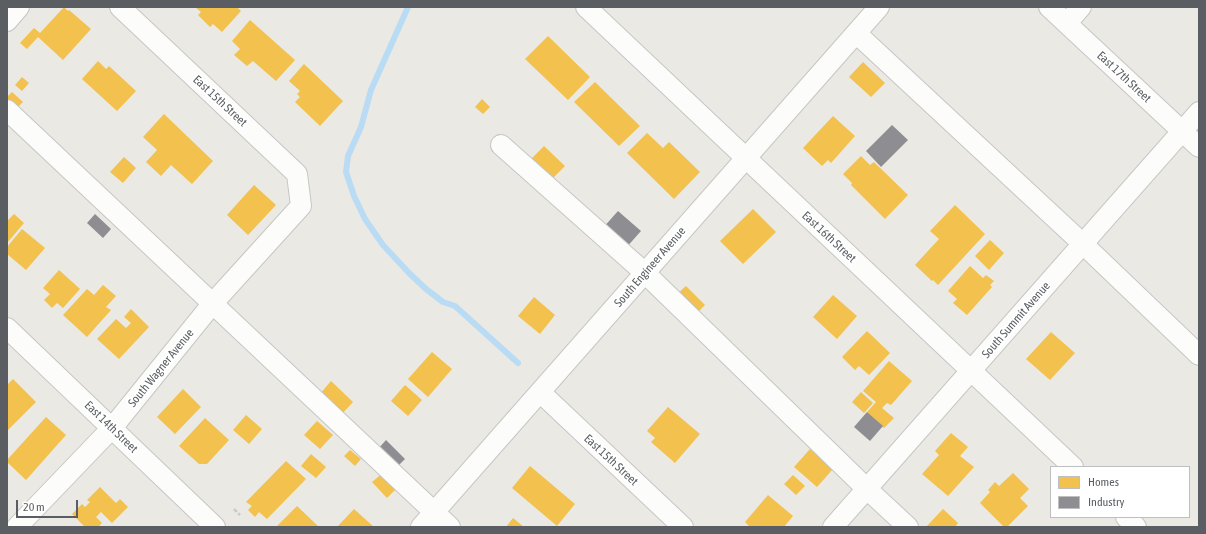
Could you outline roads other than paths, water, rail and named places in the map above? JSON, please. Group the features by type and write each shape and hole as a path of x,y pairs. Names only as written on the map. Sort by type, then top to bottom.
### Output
{"street":[{"path":"7,21 19,7"},
{"name":"East 15th Street","path":"120,7 296,174 301,206"},
{"name":"East 16th Street","path":"586,7 1072,466"},
{"name":"South Engineer Avenue","path":"421,527 879,7"},
{"name":"East 17th Street","path":"1050,7 1199,147"},
{"path":"1067,23 1081,7"},
{"path":"856,33 1083,244 1199,355"},
{"path":"7,110 450,527"},
{"name":"South Summit Avenue","path":"833,527 1199,112"},
{"path":"502,145 645,273 908,527"},
{"name":"South Wagner Avenue","path":"17,527 112,428 213,303 301,206"},
{"name":"East 14th Street","path":"7,328 215,527"},
{"name":"East 15th Street","path":"540,392 683,527"},
{"path":"1127,518 1136,527"}],"waterway":[{"path":"408,7 371,90 361,127 348,156 346,172 354,196 365,219 383,245 426,289 443,302 455,306 518,363"}]}
